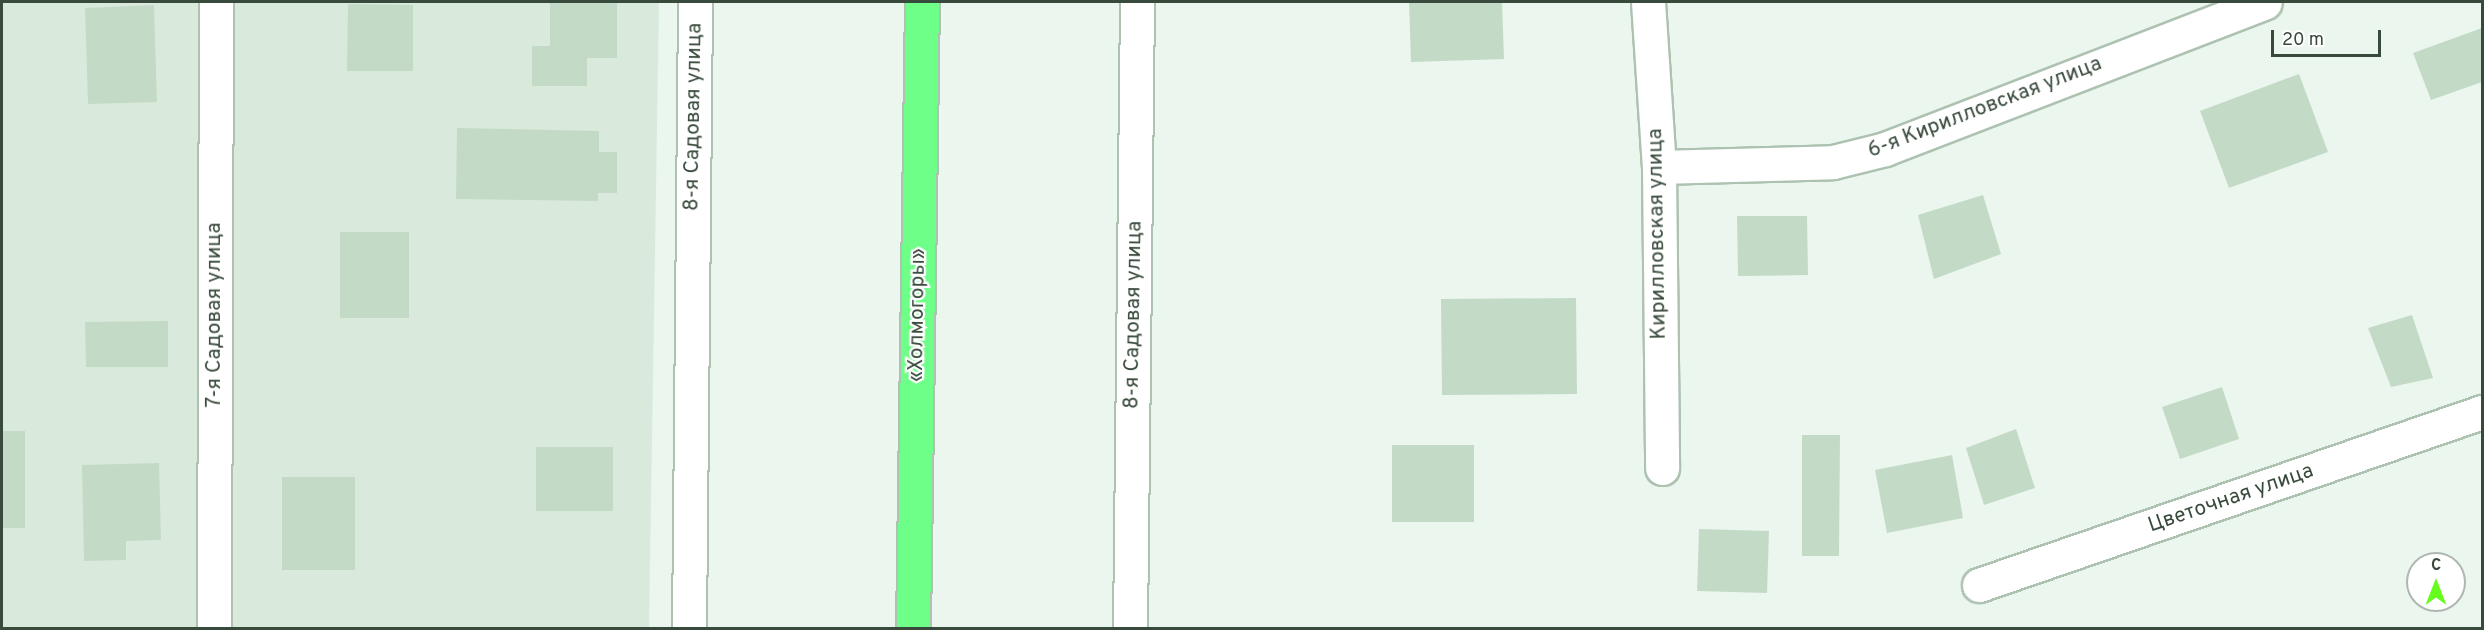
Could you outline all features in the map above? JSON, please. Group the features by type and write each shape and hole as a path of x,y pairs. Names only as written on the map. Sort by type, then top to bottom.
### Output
{"highway":[{"name":"«Холмогоры»","path":"913,628 922,2"}],"street":[{"name":"7-я Садовая улица","path":"214,628 216,2"},
{"name":"8-я Садовая улица","path":"689,628 695,2"},
{"name":"8-я Садовая улица","path":"1130,628 1137,2"},
{"name":"Кирилловская улица","path":"1648,2 1659,167 1662,468"},
{"name":"6-я Кирилловская улица","path":"1659,167 1833,162 1885,149 2265,2"},
{"name":"Цветочная улица","path":"1979,585 2482,412"}],"shaded area":[{"path":"2,2 659,2 649,628 2,628"}],"building":[{"path":"550,2 617,2 617,58 587,58 587,86 532,86 532,46 550,46"},
{"path":"1409,2 1502,2 1504,59 1411,62"},
{"path":"348,4 413,5 413,71 347,71"},
{"path":"154,5 157,102 88,104 85,8"},
{"path":"2482,28 2482,82 2431,100 2413,53"},
{"path":"2299,74 2328,152 2229,188 2200,111"},
{"path":"457,128 599,131 599,152 617,152 617,193 598,193 598,201 456,199"},
{"path":"1983,195 2001,254 1934,279 1918,215"},
{"path":"1737,216 1807,216 1808,275 1738,276"},
{"path":"340,232 409,232 409,318 340,318"},
{"path":"1576,298 1577,394 1442,395 1441,299"},
{"path":"2412,315 2433,378 2391,387 2368,328"},
{"path":"168,321 168,367 86,367 85,322"},
{"path":"2222,387 2239,439 2180,459 2162,407"},
{"path":"2016,429 2035,488 1984,505 1966,448"},
{"path":"2,431 25,431 25,528 2,528"},
{"path":"1802,435 1840,435 1839,556 1802,556"},
{"path":"1392,445 1474,445 1474,522 1392,522"},
{"path":"536,447 613,447 613,511 536,511"},
{"path":"1952,455 1963,518 1887,533 1875,470"},
{"path":"159,463 161,540 126,541 126,560 84,561 82,465"},
{"path":"282,477 355,477 355,570 282,570"},
{"path":"1699,529 1769,531 1767,593 1697,591"}]}
